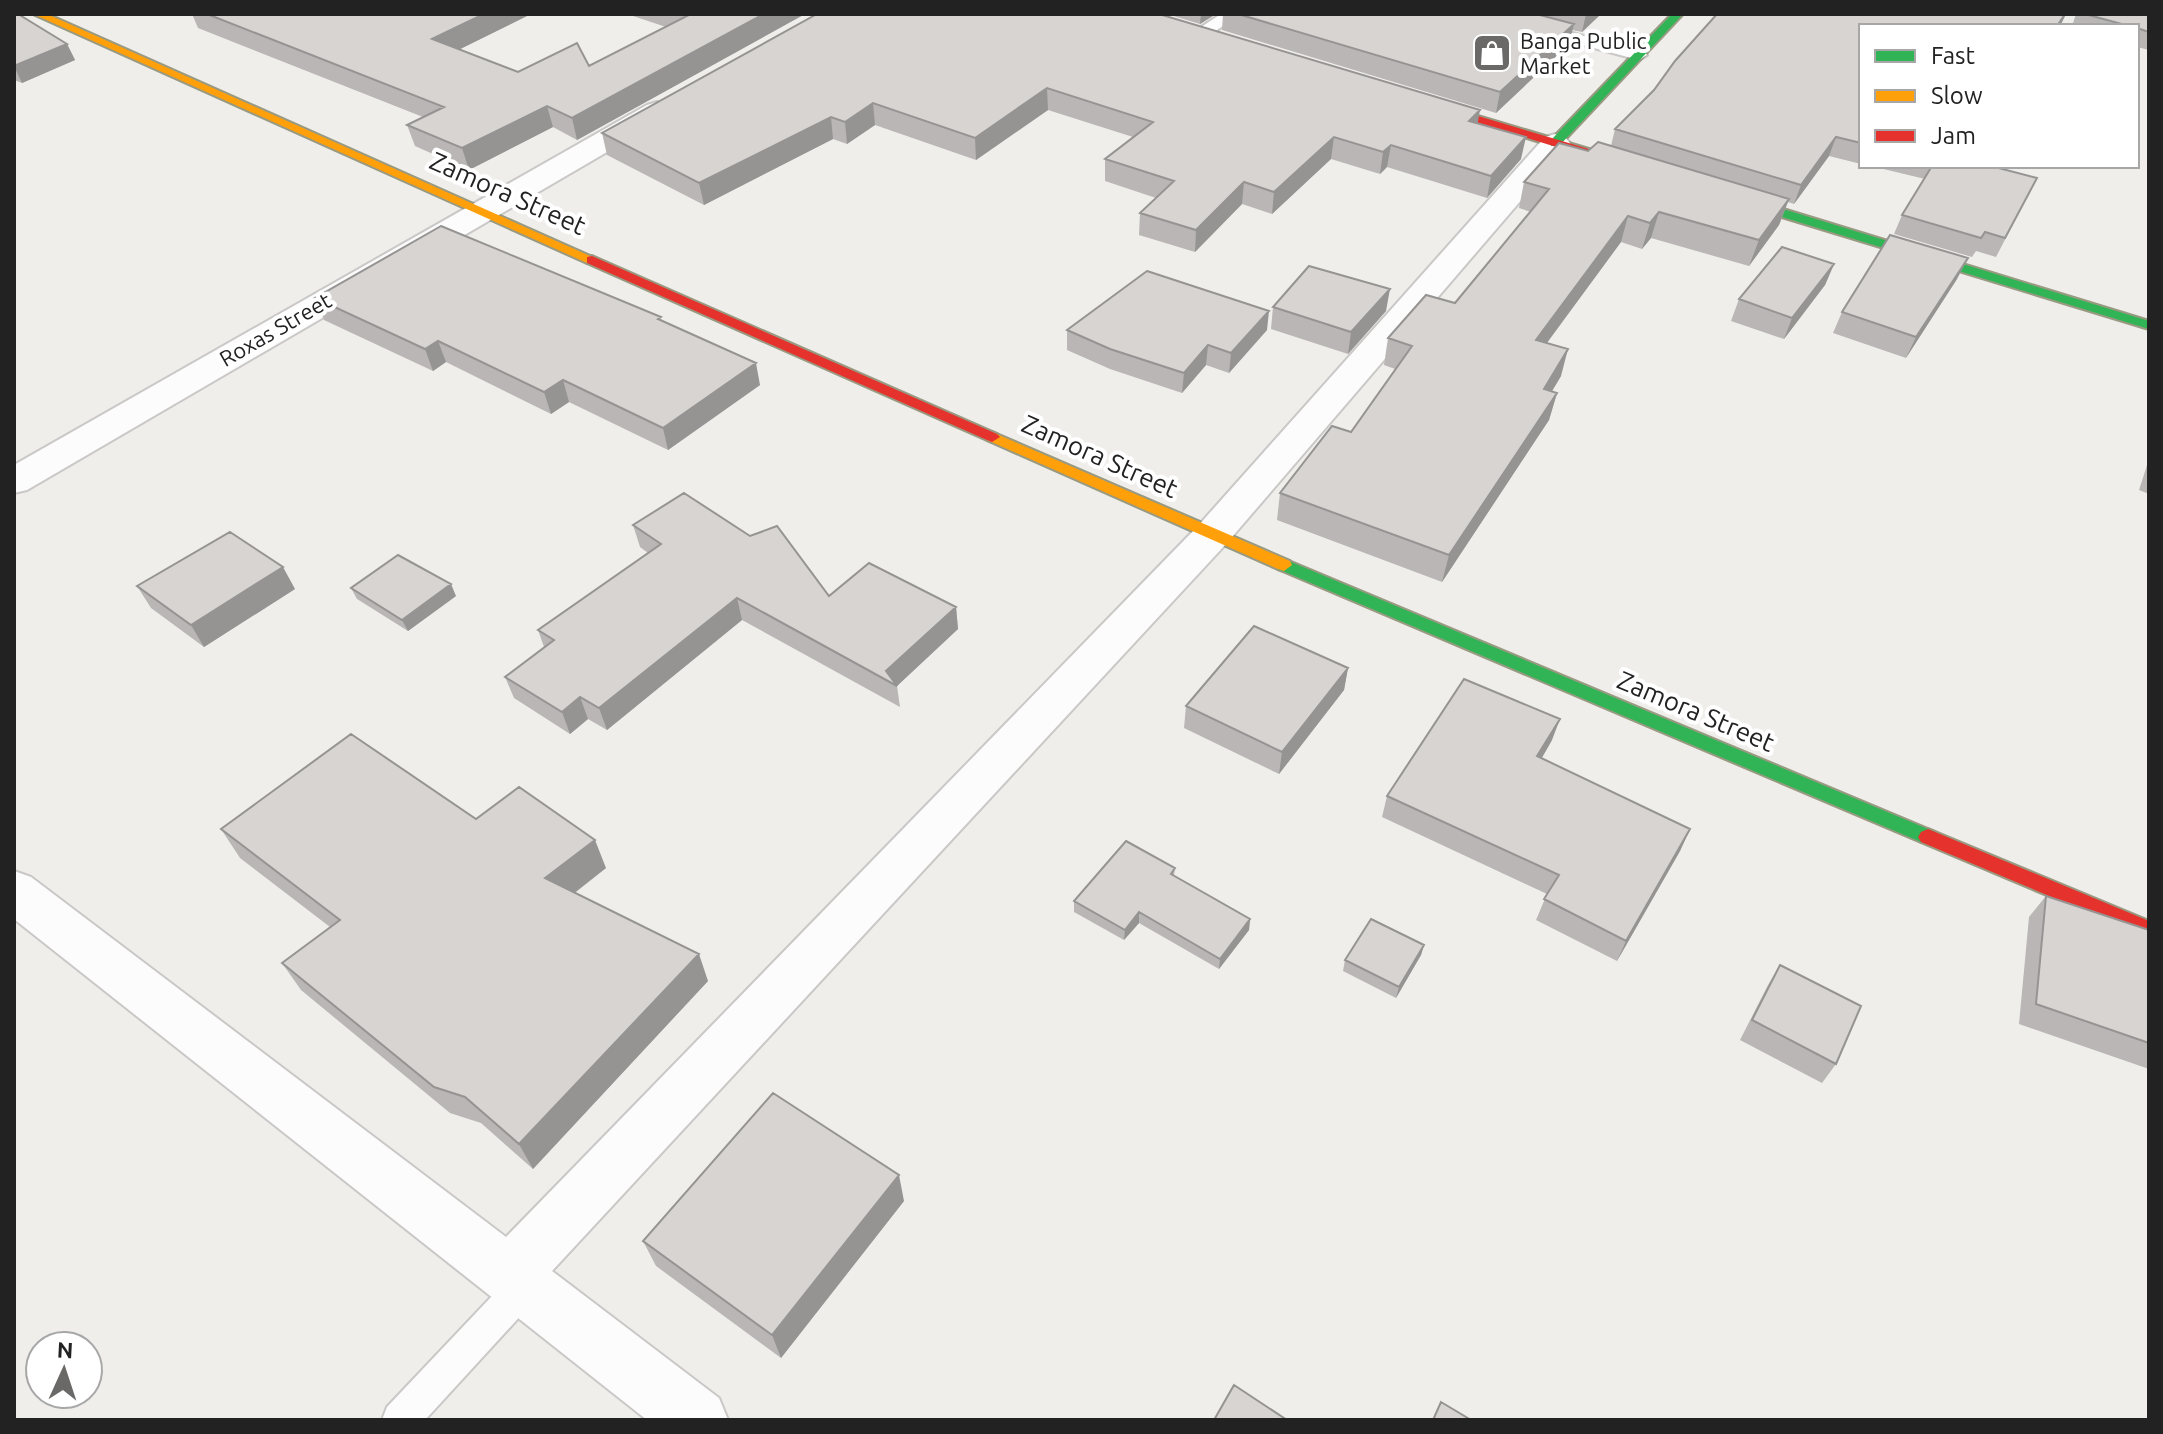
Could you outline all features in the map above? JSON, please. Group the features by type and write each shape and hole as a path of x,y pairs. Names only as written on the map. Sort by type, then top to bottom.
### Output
{"street":[{"name":"Zamora Street","path":"38,14 1212,535 2149,930"},
{"path":"516,1281 1212,535 1555,143 1674,15"},
{"path":"1194,32 1230,43"},
{"path":"1407,97 1631,166"},
{"name":"Roxas Street","path":"14,481 482,209 677,100"},
{"path":"1707,189 2149,325"},
{"path":"14,891 697,1420"}],"lane":[{"path":"1194,32 1232,14"},
{"path":"1482,14 1639,55"},
{"path":"400,1420 516,1281"}],"building":[{"path":"14,14 18,14 67,44 14,66"},
{"path":"207,14 484,14 432,39 518,72 577,43 589,66 689,15 686,14 764,14 572,118 547,106 462,148 407,125 444,107"},
{"path":"817,14 1159,14 1480,110 1469,121 1526,137 1491,176 1391,145 1383,152 1334,137 1274,192 1244,182 1196,230 1140,213 1174,181 1105,159 1153,122 1047,88 975,138 873,103 845,122 831,117 699,183 602,133"},
{"name":"Banga Public Market","path":"1238,14 1536,14 1574,24 1500,92"},
{"path":"1717,14 2065,14 2058,24 1859,24 1859,143 1836,137 1801,185 1615,129 1654,90"},
{"path":"2085,14 2149,14 2149,32 2139,29 2139,24 2122,24"},
{"path":"1598,142 1789,199 1759,240 1659,212 1650,223 1628,216 1536,340 1568,349 1544,389 1557,393 1449,555 1280,493 1332,426 1351,432 1412,346 1388,338 1426,295 1455,303 1549,189 1524,182 1559,143 1588,151"},
{"path":"1931,168 1999,168 2037,178 2005,238 1985,232 1981,238 1902,215"},
{"path":"441,226 661,317 658,319 756,363 663,428 563,380 544,392 438,341 425,349 315,298"},
{"path":"1890,235 1968,258 1916,337 1842,312"},
{"path":"1782,247 1834,264 1792,318 1739,299"},
{"path":"1309,266 1390,289 1351,332 1273,307"},
{"path":"1147,271 1269,311 1231,353 1208,345 1184,373 1110,349 1067,330"},
{"path":"684,493 750,536 777,526 829,596 869,563 956,607 886,671 897,686 737,598 599,708 580,697 562,712 505,677 554,640 538,630 661,544 633,525"},
{"path":"230,532 283,567 191,625 137,586"},
{"path":"398,555 451,584 402,620 351,588"},
{"path":"1254,626 1348,668 1282,752 1186,706"},
{"path":"1464,679 1560,719 1537,756 1690,829 1626,941 1544,899 1559,875 1387,796"},
{"path":"351,734 476,819 519,787 595,840 545,878 699,954 519,1144 465,1097 434,1087 282,963 340,920 221,829"},
{"path":"1126,841 1175,868 1171,874 1250,919 1220,959 1139,912 1125,930 1074,901"},
{"path":"2046,896 2149,930 2149,1043 2036,1004"},
{"path":"1371,919 1424,945 1399,987 1345,960"},
{"path":"1780,965 1861,1006 1836,1064 1752,1020"},
{"path":"773,1093 899,1175 772,1335 643,1241"},
{"path":"1234,1385 1287,1420 1214,1420"},
{"path":"1441,1402 1471,1420 1433,1420"}],"traffic: fast":[{"path":"1555,143 1678,14"},
{"path":"1727,196 2149,325"},
{"path":"1284,565 1928,837"}],"traffic: slow":[{"path":"38,14 592,260"},
{"path":"992,437 1284,565"}],"traffic: jam":[{"path":"1421,102 1615,161"},
{"path":"592,260 992,437"},
{"path":"1928,837 2149,930"}],"place":[{"name":"Banga Public Market","path":"1492,53"}]}
